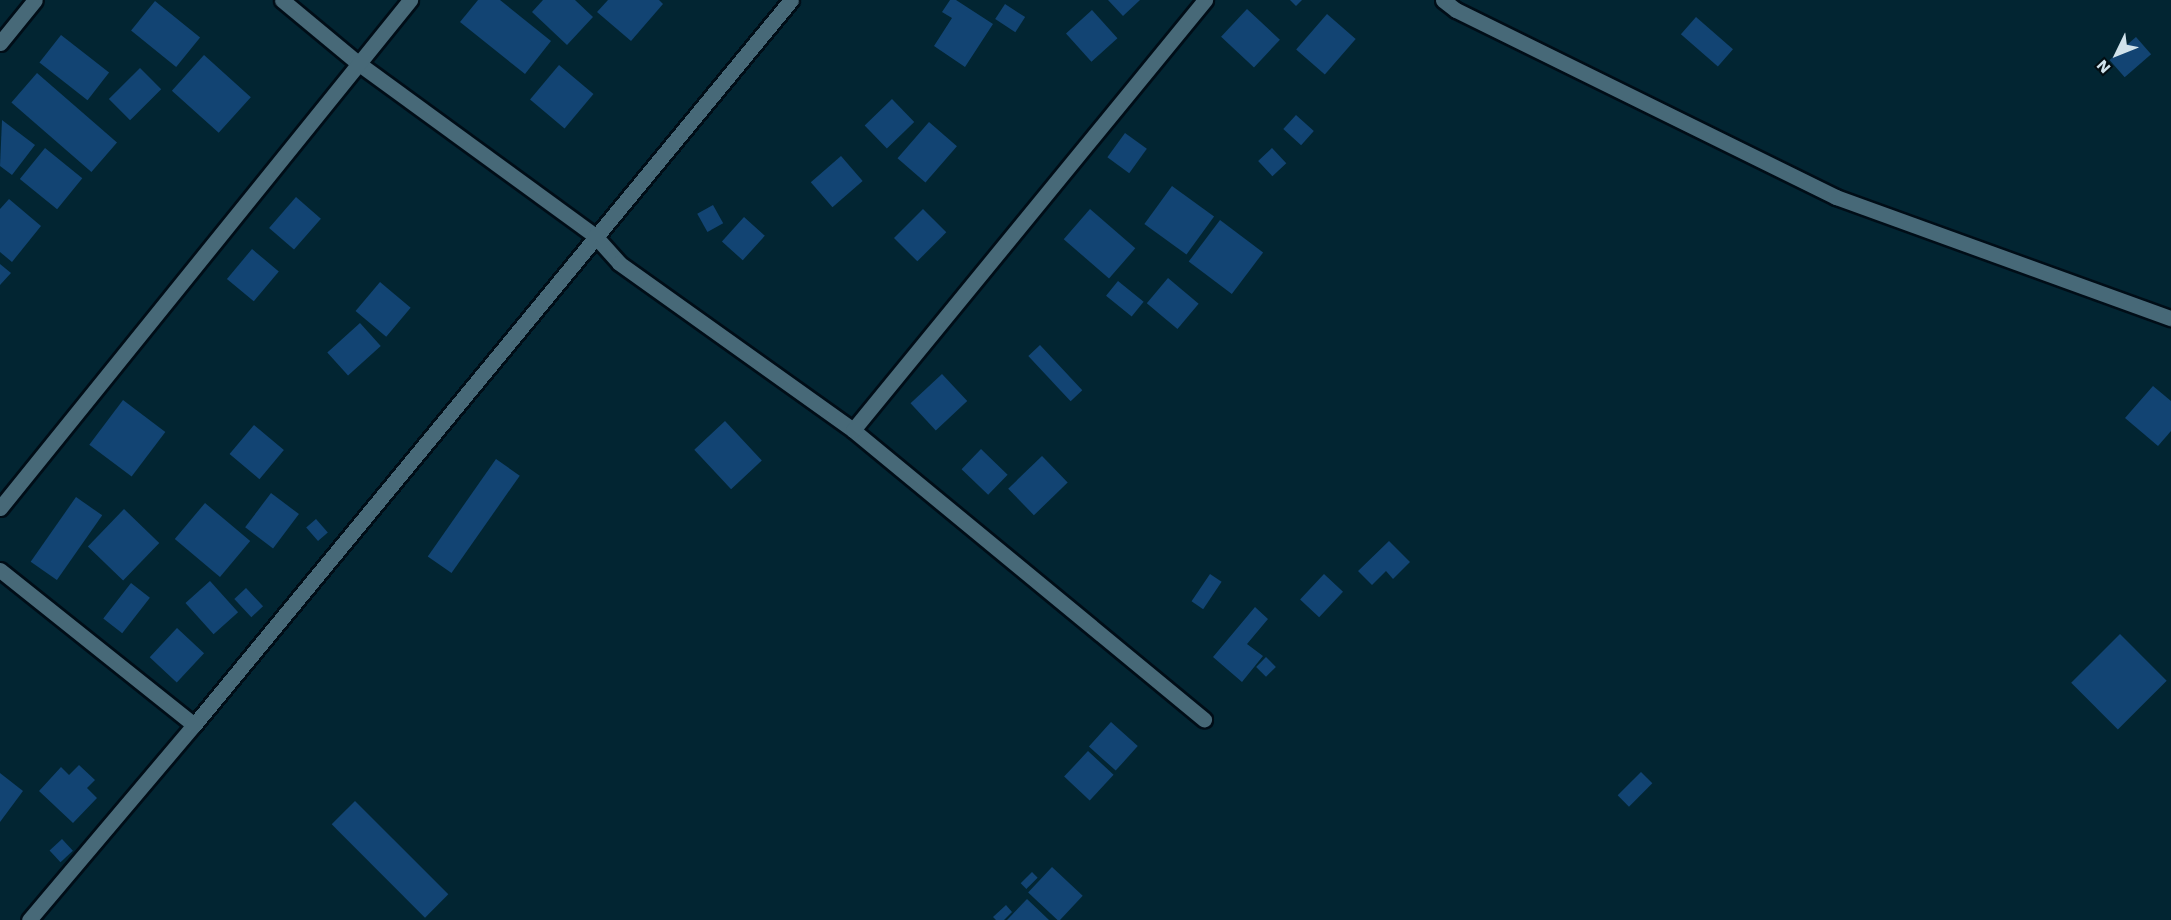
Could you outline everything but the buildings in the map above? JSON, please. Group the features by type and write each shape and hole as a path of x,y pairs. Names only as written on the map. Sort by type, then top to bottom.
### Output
{"street":[{"path":"0,42 35,0"},
{"path":"282,0 358,63 595,236 619,263 853,430 1204,719"},
{"path":"0,508 410,0"},
{"path":"29,920 194,725 791,0"},
{"path":"853,430 1205,0"},
{"path":"1443,0 1456,10 1836,197 2171,318"},
{"path":"0,570 194,725"}]}
